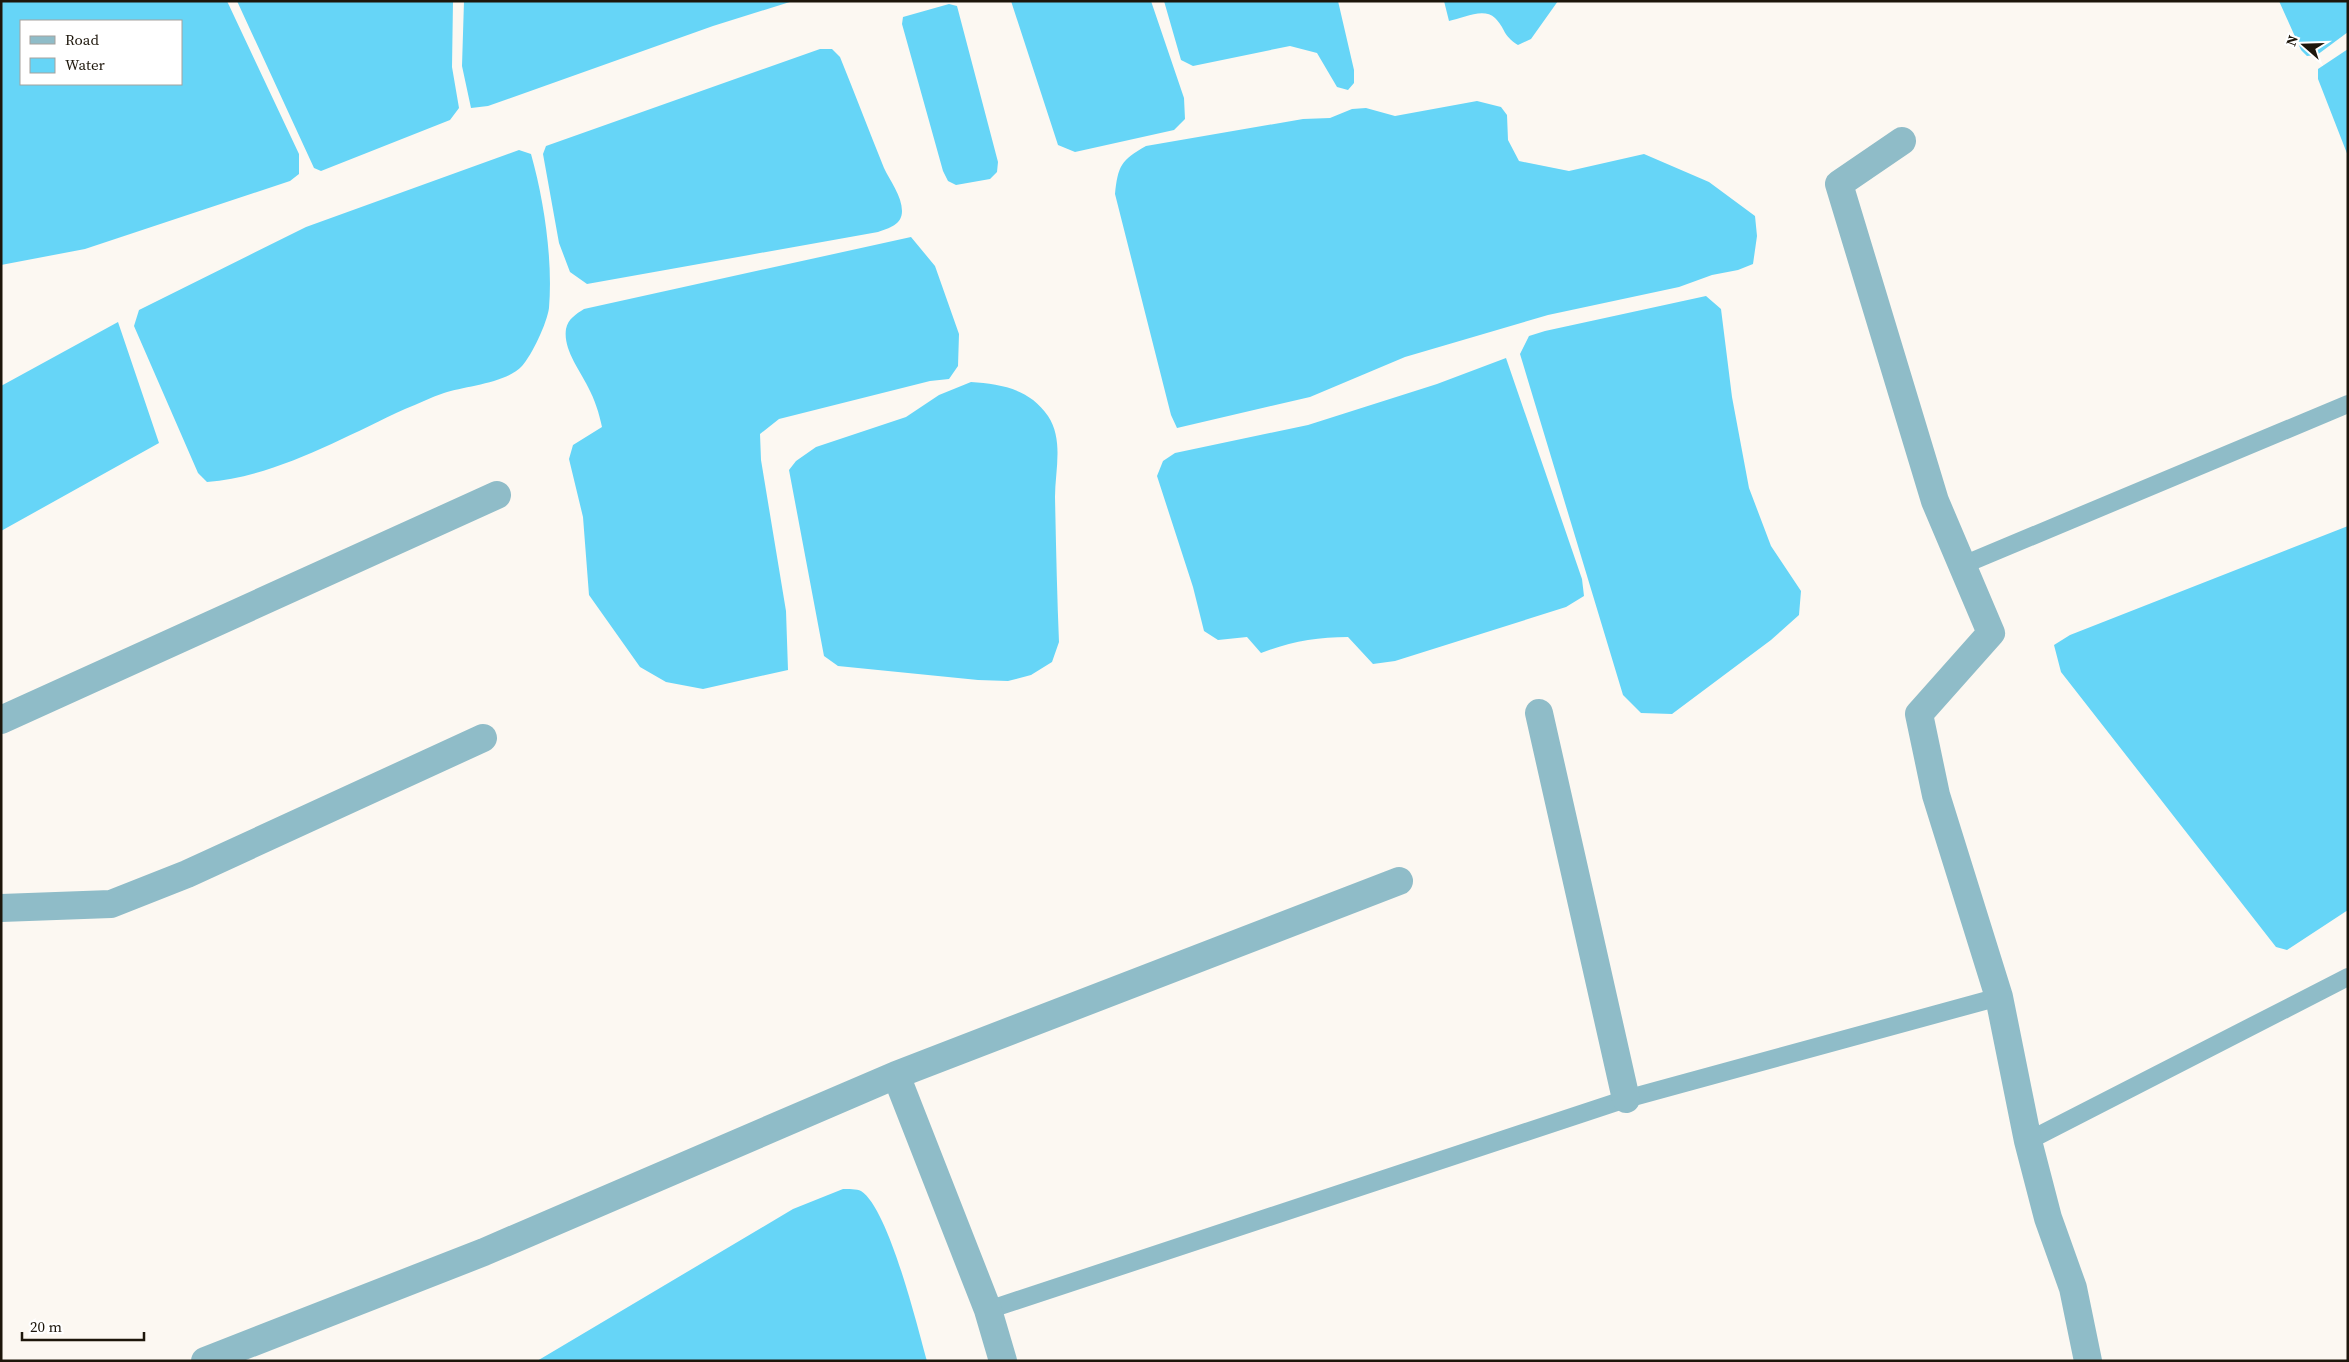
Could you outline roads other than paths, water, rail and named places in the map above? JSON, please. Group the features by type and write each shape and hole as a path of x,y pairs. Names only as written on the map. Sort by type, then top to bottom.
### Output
{"street":[{"path":"1902,141 1838,184 1935,501 1991,634 1919,714 1936,795 1999,997 2028,1142 2048,1218 2073,1288 2088,1361"},
{"path":"1,720 497,494"},
{"path":"1539,713 1626,1099"},
{"path":"1,908 111,904 187,874 483,738"},
{"path":"205,1361 484,1252 896,1075 1399,881"},
{"path":"896,1075 988,1310 1003,1361"}],"lane":[{"path":"1963,565 2348,404"},
{"path":"2028,1142 2348,977"},
{"path":"988,1310 1626,1099 1999,997"}],"water":[{"path":"1,1 227,1 299,154 299,174 290,181 85,249 1,265"},
{"path":"237,1 453,1 452,67 459,108 450,120 321,171 314,168"},
{"path":"464,1 793,1 713,26 488,106 471,108 462,66"},
{"path":"1011,1 1151,1 1184,98 1185,119 1174,130 1075,152 1058,145"},
{"path":"1164,1 1338,1 1354,70 1354,83 1348,90 1337,87 1317,53 1290,46 1193,66 1181,60"},
{"path":"1444,1 1558,1 1531,39 1518,45 1509,38 1495,18 1485,13 1449,21"},
{"path":"2279,1 2348,1 2348,32 2317,55 2307,56 2301,50"},
{"path":"949,4 957,6 998,162 997,172 990,179 956,185 948,181 943,171 902,24 903,17"},
{"path":"820,49 832,49 840,57 884,168 900,200 902,211 900,220 897,223 878,232 587,284 570,272 559,243 543,154 546,146"},
{"path":"2348,49 2348,156 2318,79 2318,69"},
{"path":"1477,101 1501,107 1507,115 1508,140 1519,161 1569,171 1644,154 1709,182 1755,216 1757,236 1753,264 1738,270 1712,275 1679,287 1548,315 1405,357 1310,397 1177,428 1171,415 1115,194 1120,170 1126,160 1146,146 1303,119 1330,118 1352,109 1366,108 1395,116"},
{"path":"519,150 531,154 536,172 546,230 550,270 548,314 534,347 522,366 515,372 496,380 434,396 309,454 283,464 233,479 207,482 198,473 134,326 139,310 306,227"},
{"path":"911,237 935,266 959,334 958,366 949,379 930,381 779,419 760,434 761,460 786,611 788,670 703,689 666,682 640,667 589,595 583,517 569,459 573,445 602,427 593,397 569,351 566,329 570,320 584,309"},
{"path":"1706,296 1721,309 1732,397 1749,488 1771,546 1801,591 1799,615 1771,640 1672,714 1641,713 1623,695 1520,354 1529,336 1545,331"},
{"path":"118,322 159,443 1,531 1,386"},
{"path":"1506,358 1582,579 1584,596 1566,607 1395,661 1373,664 1348,637 1303,641 1261,653 1247,637 1218,640 1204,631 1193,587 1157,476 1163,461 1175,453 1308,425 1437,384"},
{"path":"971,382 993,384 1024,394 1041,407 1053,425 1056,435 1058,456 1055,497 1059,642 1052,662 1031,675 1008,681 978,680 838,666 824,656 789,470 796,461 816,447 906,417 939,395"},
{"path":"2348,526 2348,910 2287,950 2276,947 2061,672 2054,645 2070,635"},
{"path":"843,1189 861,1191 871,1202 882,1220 901,1270 927,1361 537,1361 793,1209"}]}
